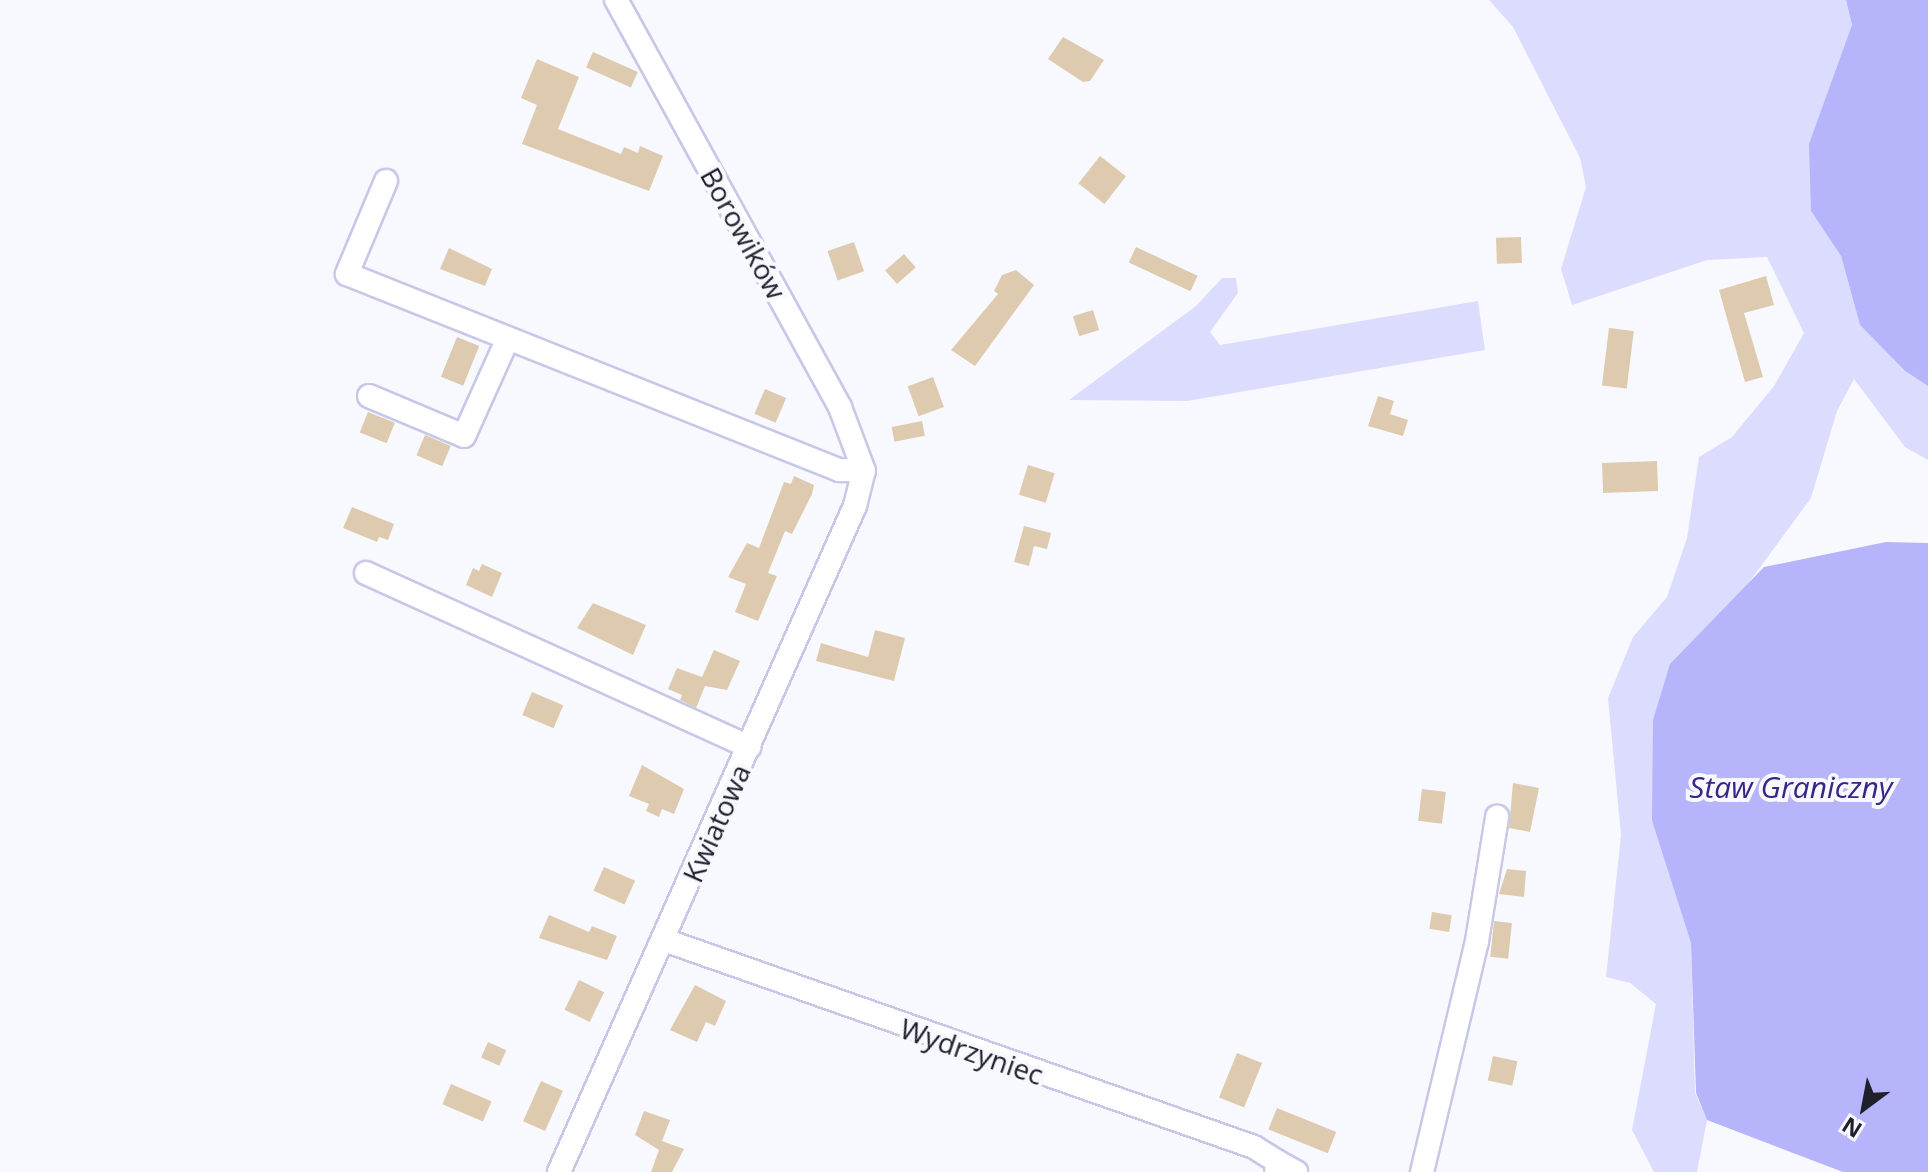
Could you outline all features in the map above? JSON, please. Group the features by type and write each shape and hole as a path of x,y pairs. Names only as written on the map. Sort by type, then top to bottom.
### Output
{"street":[{"name":"Borowików","path":"616,0 840,407 864,471"},
{"path":"386,181 347,274 839,470 864,471"},
{"path":"369,396 464,436 508,338"},
{"name":"Kwiatowa","path":"559,1172 855,506 864,471"},
{"path":"366,573 749,747"},
{"path":"1422,1172 1477,941 1497,817"},
{"name":"Wydrzyniec","path":"664,940 1254,1147 1284,1169"}],"shaded area":[{"path":"1489,0 1846,0 1852,25 1834,80 1811,211 1841,256 1860,325 1905,371 1928,386 1928,460 1905,447 1854,379 1837,411 1811,498 1733,604 1652,821 1691,943 1695,1093 1707,1120 1697,1172 1654,1172 1632,1130 1656,1004 1630,983 1606,977 1621,835 1608,698 1633,637 1667,597 1687,538 1699,457 1732,437 1774,386 1804,333 1767,257 1707,260 1572,305 1561,269 1586,187 1580,158 1513,27"},
{"path":"1222,278 1236,278 1238,293 1210,332 1220,345 1478,301 1485,350 1187,401 1069,400 1196,306"}],"water":[{"path":"1846,0 1928,0 1928,386 1905,371 1860,325 1841,256 1811,211 1809,144 1852,25"},
{"name":"Staw Graniczny","path":"1886,542 1928,543 1928,1172 1843,1172 1707,1120 1696,1093 1691,943 1652,821 1653,720 1670,664 1764,567"}],"building":[{"path":"1063,37 1104,60 1090,81 1083,82 1048,59"},
{"path":"593,52 638,72 631,87 586,68"},
{"path":"537,59 579,77 558,129 621,154 624,147 638,153 640,146 663,156 649,191 522,144 537,105 521,98"},
{"path":"1100,156 1126,176 1104,204 1078,184"},
{"path":"1521,237 1522,263 1497,264 1496,238"},
{"path":"854,242 864,271 838,280 828,251"},
{"path":"1136,247 1198,276 1190,291 1129,262"},
{"path":"449,248 492,269 485,286 440,269"},
{"path":"904,254 916,268 897,284 885,270"},
{"path":"1016,270 1034,285 975,366 951,350 998,294 994,291 1002,275"},
{"path":"1766,276 1774,305 1744,313 1763,377 1745,382 1719,290"},
{"path":"1093,310 1099,330 1079,336 1073,316"},
{"path":"1609,328 1634,331 1627,389 1602,386"},
{"path":"457,337 479,346 463,386 441,377"},
{"path":"933,377 944,407 919,416 908,386"},
{"path":"765,389 786,398 776,423 754,414"},
{"path":"1378,396 1394,401 1390,414 1408,420 1403,436 1368,426"},
{"path":"368,412 395,423 387,443 360,432"},
{"path":"922,421 925,436 894,442 892,427"},
{"path":"425,435 451,446 442,466 416,455"},
{"path":"1657,461 1658,491 1603,493 1602,463"},
{"path":"1028,465 1055,473 1046,503 1019,495"},
{"path":"794,476 814,485 812,494 792,534 785,531 768,573 777,576 758,621 735,612 746,584 728,577 747,543 759,548 784,482 791,484"},
{"path":"352,507 394,524 388,540 379,537 377,542 343,528"},
{"path":"1024,526 1051,533 1047,549 1034,546 1029,566 1014,562"},
{"path":"482,564 502,573 492,597 466,585 473,568 479,571"},
{"path":"593,603 646,625 633,655 577,628"},
{"path":"875,630 905,638 894,681 816,661 821,643 868,657"},
{"path":"714,650 740,661 727,690 705,686 696,708 680,700 682,695 668,689 677,668 702,677"},
{"path":"532,692 563,705 554,728 522,715"},
{"path":"642,765 684,789 674,814 662,809 659,817 646,811 649,804 629,796"},
{"path":"1513,783 1539,788 1530,832 1509,828"},
{"path":"1422,789 1446,792 1442,824 1418,821"},
{"path":"604,867 635,881 624,905 593,891"},
{"path":"1507,869 1526,871 1524,897 1499,894"},
{"path":"1432,912 1452,915 1449,932 1429,929"},
{"path":"549,915 589,932 592,926 617,936 607,960 539,938"},
{"path":"1494,921 1512,923 1508,959 1490,957"},
{"path":"579,980 604,992 590,1022 565,1010"},
{"path":"695,985 726,1001 715,1026 706,1022 697,1042 670,1030"},
{"path":"488,1042 506,1050 499,1066 481,1058"},
{"path":"1237,1053 1262,1063 1244,1108 1219,1098"},
{"path":"1493,1056 1517,1061 1512,1086 1488,1080"},
{"path":"541,1081 563,1091 545,1131 523,1121"},
{"path":"451,1084 492,1101 483,1121 442,1104"},
{"path":"1277,1108 1336,1132 1328,1153 1268,1129"},
{"path":"644,1111 670,1120 662,1141 684,1149 672,1172 651,1172 659,1150 635,1135"}]}
